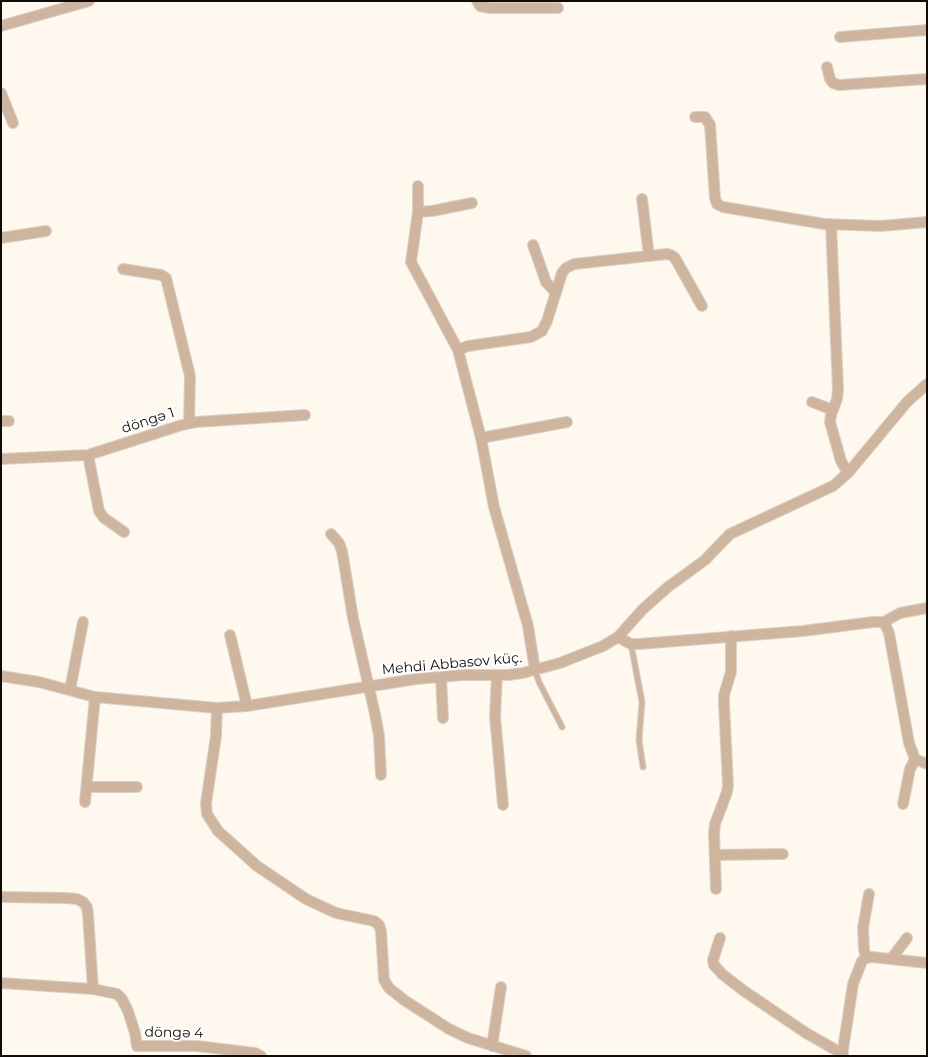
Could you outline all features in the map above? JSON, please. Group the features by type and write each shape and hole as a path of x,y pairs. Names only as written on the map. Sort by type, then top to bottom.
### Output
{"street":[{"path":"1,26 89,1"},
{"path":"477,1 480,6 490,8 558,8"},
{"path":"840,37 927,30"},
{"path":"827,67 830,79 833,83 839,85 927,80"},
{"path":"1,93 13,123"},
{"path":"696,116 705,117 710,125 715,198 717,204 723,207 831,224 881,226 927,222"},
{"path":"418,186 418,212 411,262 458,350 481,438 494,507 528,626 535,670"},
{"path":"642,199 649,256"},
{"path":"418,212 472,203"},
{"path":"831,224 838,389 830,422 842,461 848,473"},
{"path":"1,238 46,231"},
{"path":"533,245 546,282 556,293"},
{"path":"458,350 468,346 531,337 542,331 566,268 574,264 667,254 675,258 702,306"},
{"path":"123,269 161,275 166,278 190,376 189,423"},
{"name":"Mehdi Abbasov küç.","path":"1,676 39,682 95,697 217,708 247,706 369,686 441,677 497,675 535,670 580,656 618,637 668,587 705,560 730,534 833,486 848,473 907,402 927,384"},
{"path":"812,402 833,410"},
{"name":"döngə 1","path":"1,460 88,455 189,423 305,415"},
{"path":"481,438 567,422"},
{"path":"88,455 99,512 104,518 124,532"},
{"path":"331,534 339,543 342,551 353,618 369,686 378,736 380,776"},
{"path":"618,637 631,644 803,631 884,622 900,613 927,608"},
{"path":"70,690 83,622"},
{"path":"884,622 889,633 909,743 915,759 910,770 903,804"},
{"path":"230,635 247,706"},
{"path":"716,889 715,824 727,792 724,695 731,672 731,636"},
{"path":"497,675 495,716 503,805"},
{"path":"441,677 443,718"},
{"path":"86,802 95,697"},
{"path":"217,708 216,736 206,803 207,814 218,831 257,866 306,899 336,912 374,921 379,925 384,980 389,988 404,1000 449,1029 468,1038 526,1056"},
{"path":"915,759 927,764"},
{"path":"87,787 137,786"},
{"path":"714,855 783,854"},
{"path":"866,958 864,928 868,894"},
{"path":"1,897 66,898 83,902 87,907 88,914 93,989"},
{"path":"720,938 713,960 714,965 722,974 806,1033 843,1055 853,984 862,962 866,958 872,957 927,963"},
{"path":"891,959 907,938"},
{"name":"döngə 4","path":"1,983 93,989 116,994 122,999 135,1033 138,1051 197,1046 261,1056"},
{"path":"492,1046 502,987"}],"lane":[{"path":"631,644 642,702 639,740 643,767"},
{"path":"535,670 539,682 562,727"}]}
